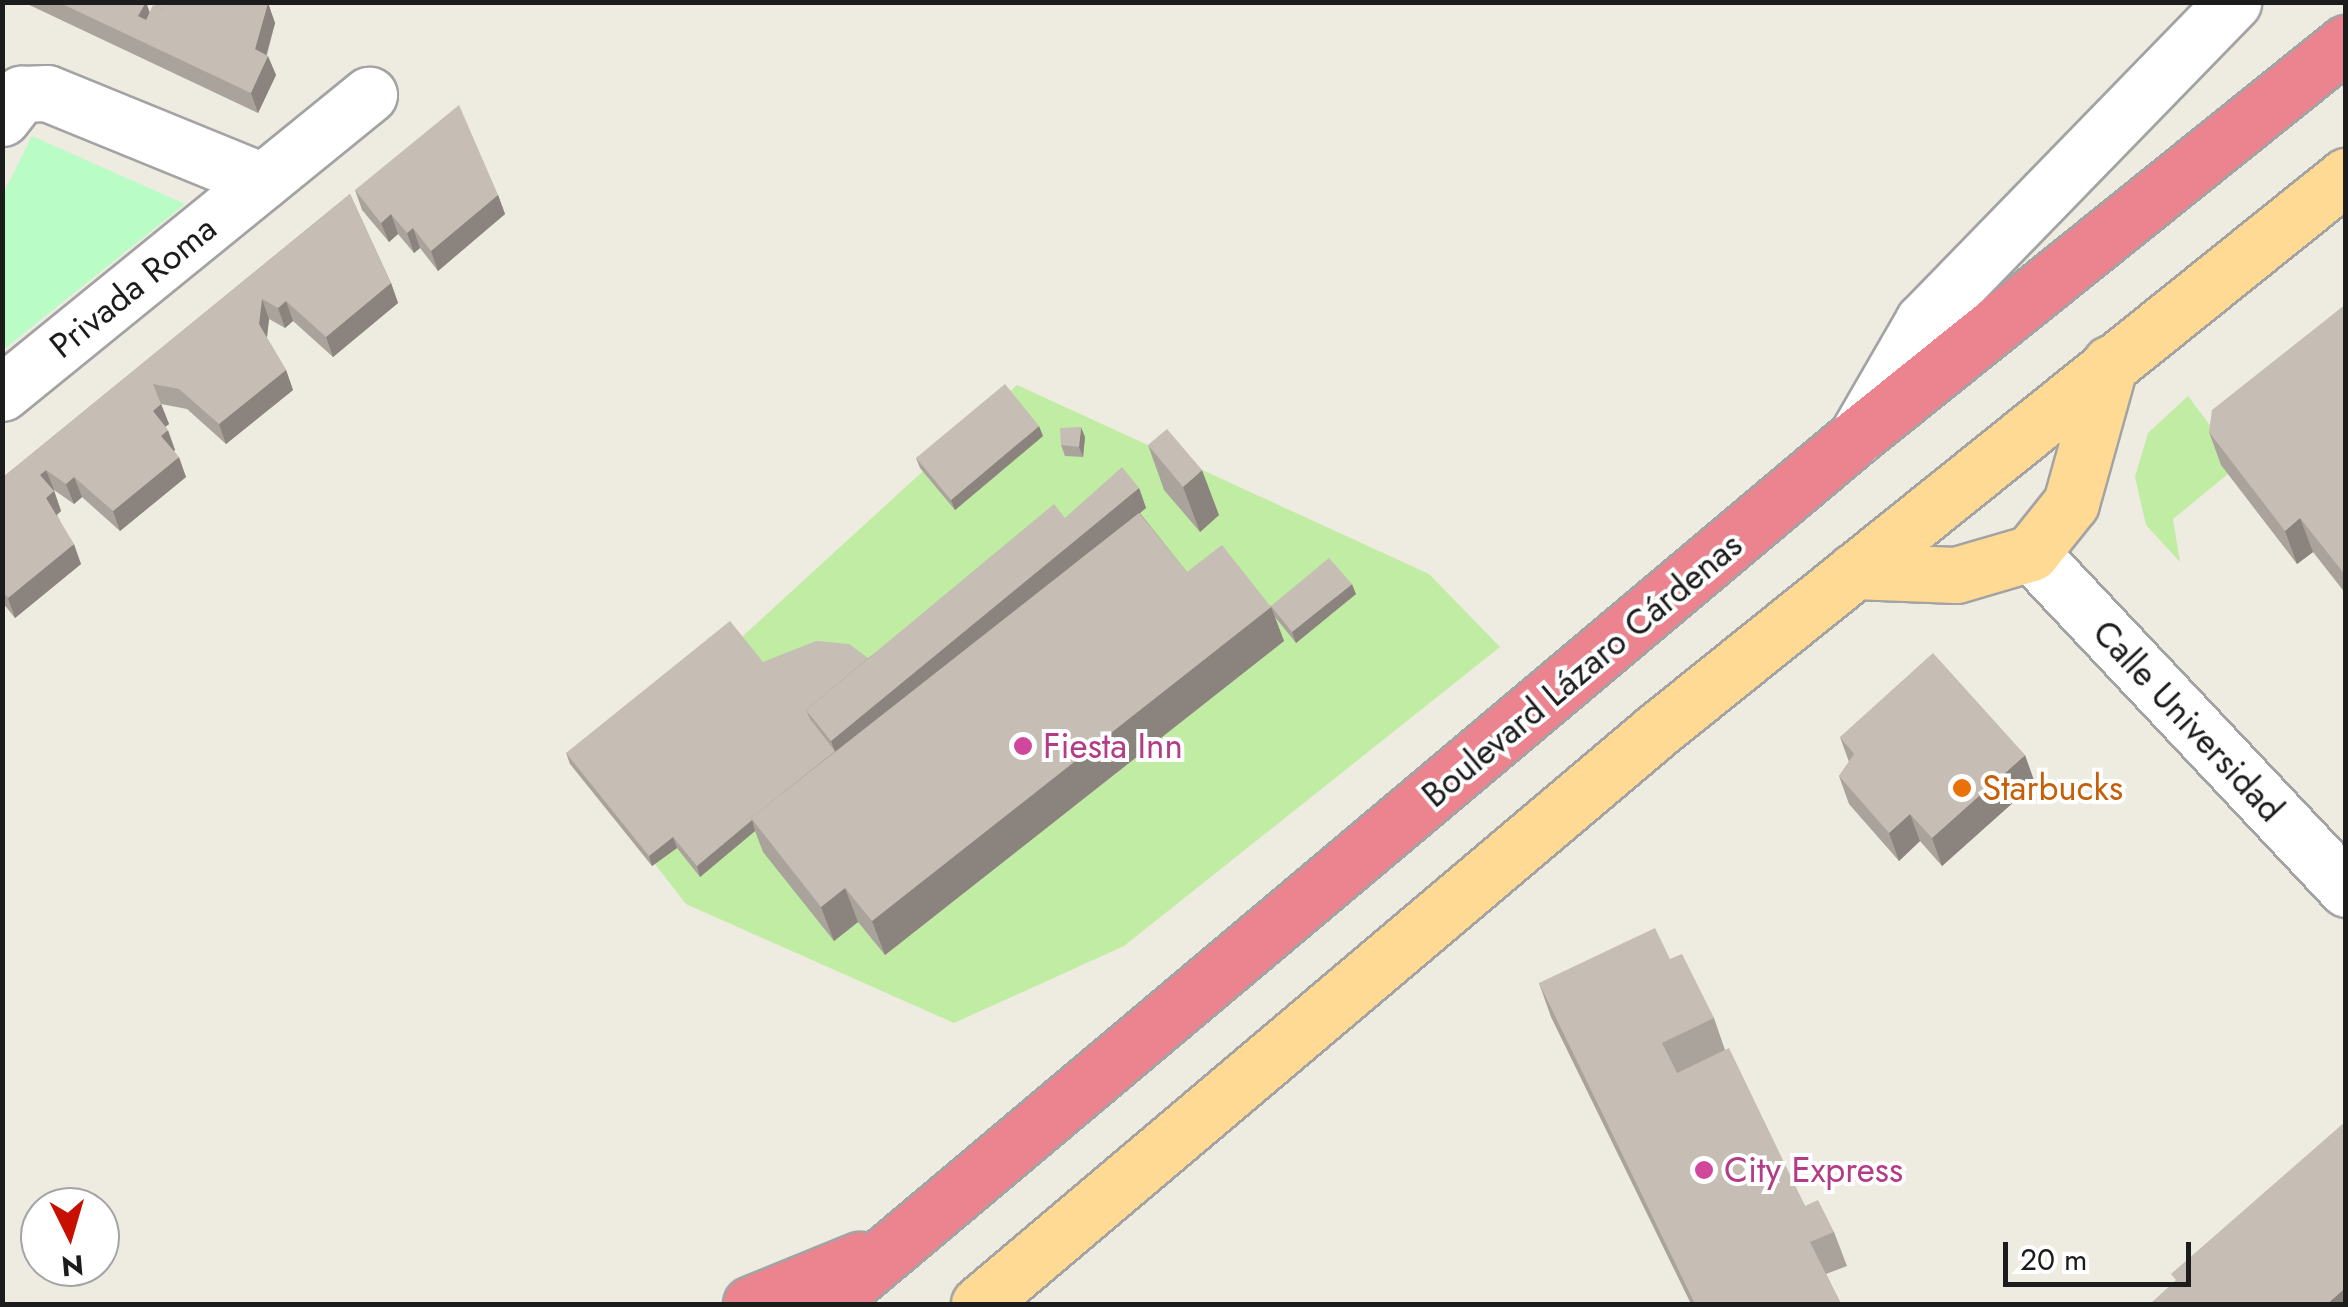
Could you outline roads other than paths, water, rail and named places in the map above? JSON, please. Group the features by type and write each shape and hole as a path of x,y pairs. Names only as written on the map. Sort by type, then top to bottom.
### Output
{"highway":[{"name":"Boulevard Lázaro Cárdenas","path":"826,1304 890,1246 1028,1141 1856,436 2346,43"},
{"path":"751,1304 890,1246"}],"main road":[{"path":"979,1304 1854,571 2346,176"},
{"path":"1854,571 1956,576 2031,553 2071,502 2110,363"}],"street":[{"path":"1856,436 1923,321 1989,245 2233,2"},
{"name":"Privada Roma","path":"2,118 21,94 47,93 262,181"},
{"name":"Privada Roma","path":"2,393 368,94"},
{"name":"Calle Universidad","path":"2031,553 2346,888"}],"place":[{"name":"Fiesta Inn","path":"1023,746"},
{"name":"Starbucks","path":"1962,788"},
{"name":"City Express","path":"1704,1170"}]}
